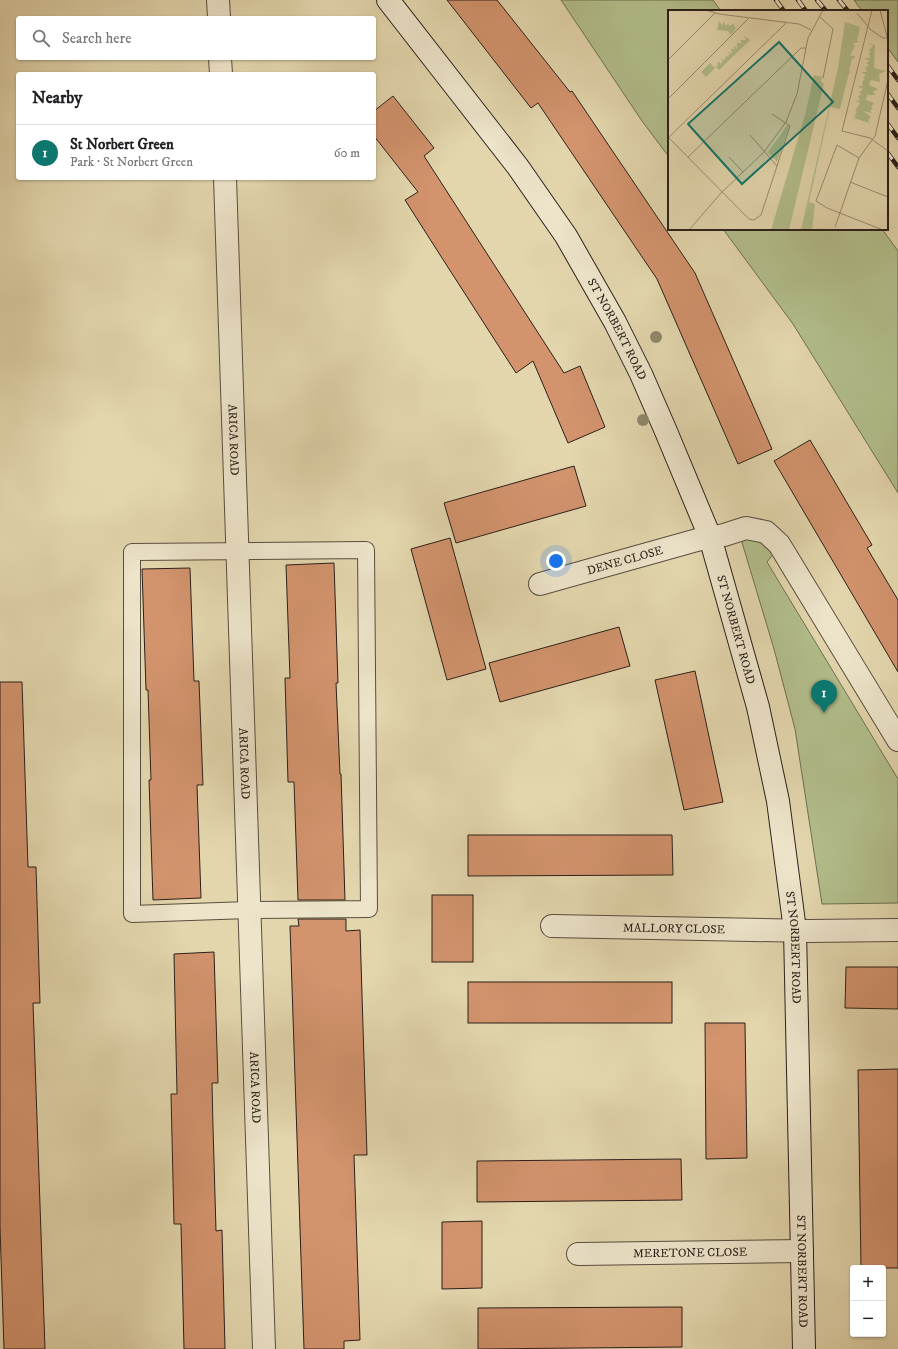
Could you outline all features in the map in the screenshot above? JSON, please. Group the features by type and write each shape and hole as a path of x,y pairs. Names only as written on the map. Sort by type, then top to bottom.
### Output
{"street":[{"path":"218,0 219,16"},
{"name":"ST NORBERT ROAD","path":"388,0 518,167 566,236 615,322 641,374 710,538 761,723 778,801 795,930 804,1349"},
{"path":"220,60 221,72"},
{"name":"ARICA ROAD","path":"225,180 264,1349"},
{"name":"DENE CLOSE","path":"540,584 746,528 766,532 779,544 898,740"},
{"name":"MALLORY CLOSE","path":"552,926 898,930"},
{"name":"MERETONE CLOSE","path":"578,1254 802,1251"}],"lane":[{"path":"366,550 368,909 249,910 132,914 132,552 237,552 366,550"}],"green space":[{"path":"561,0 713,0 720,10 668,10 668,156 642,121"},
{"path":"854,0 898,0 898,62 888,48 888,10 861,10"},
{"path":"724,230 883,230 898,251 898,493 793,324"},
{"path":"751,538 760,541 774,553 767,562 898,779 898,903 822,904 795,729 774,649 741,539"}],"building":[{"path":"447,0 497,0 570,92 572,91 695,273 772,449 738,464 657,279 538,103 531,108"},
{"path":"393,96 434,148 424,156 564,373 580,366 605,427 568,443 533,361 516,373 405,200 418,192 376,139 376,109"},
{"path":"810,440 872,545 867,548 898,600 898,672 774,461"},
{"path":"574,466 586,506 456,543 444,503"},
{"path":"450,538 486,669 447,680 411,549"},
{"path":"334,563 338,683 336,683 341,774 345,900 298,900 294,782 288,782 285,678 290,678 286,565"},
{"path":"190,568 194,681 199,681 203,785 197,785 201,898 153,900 149,780 151,780 142,569"},
{"path":"619,627 630,666 500,702 489,663"},
{"path":"695,671 723,802 684,810 655,680"},
{"path":"0,682 22,682 28,867 36,867 40,1003 33,1003 45,1349 4,1349 0,1227"},
{"path":"468,835 672,835 673,875 468,876"},
{"path":"432,895 473,895 473,962 432,962"},
{"path":"298,919 346,919 346,931 360,930 367,1155 354,1155 360,1340 344,1341 344,1349 304,1349 290,926 299,926"},
{"path":"214,952 218,1083 212,1083 213,1127 216,1231 222,1230 225,1349 184,1349 181,1224 174,1224 171,1094 177,1094 174,954"},
{"path":"846,967 898,967 898,1009 845,1008"},
{"path":"468,982 672,982 672,1023 468,1023"},
{"path":"705,1023 745,1023 747,1158 706,1159"},
{"path":"898,1069 898,1268 886,1268 886,1265 861,1265 858,1070"},
{"path":"681,1159 682,1200 477,1202 477,1161"},
{"path":"482,1221 482,1288 442,1289 442,1222"},
{"path":"682,1307 682,1347 478,1349 478,1308"}],"railway":[{"path":"776,0 783,10"},
{"path":"798,0 805,10"},
{"path":"817,0 825,10"},
{"path":"839,0 847,10"},
{"path":"888,66 898,80"},
{"path":"888,94 898,108"},
{"path":"888,124 898,138"},
{"path":"888,153 898,167"}],"place":[{"name":"St Norbert Green","path":"824,713"}]}
